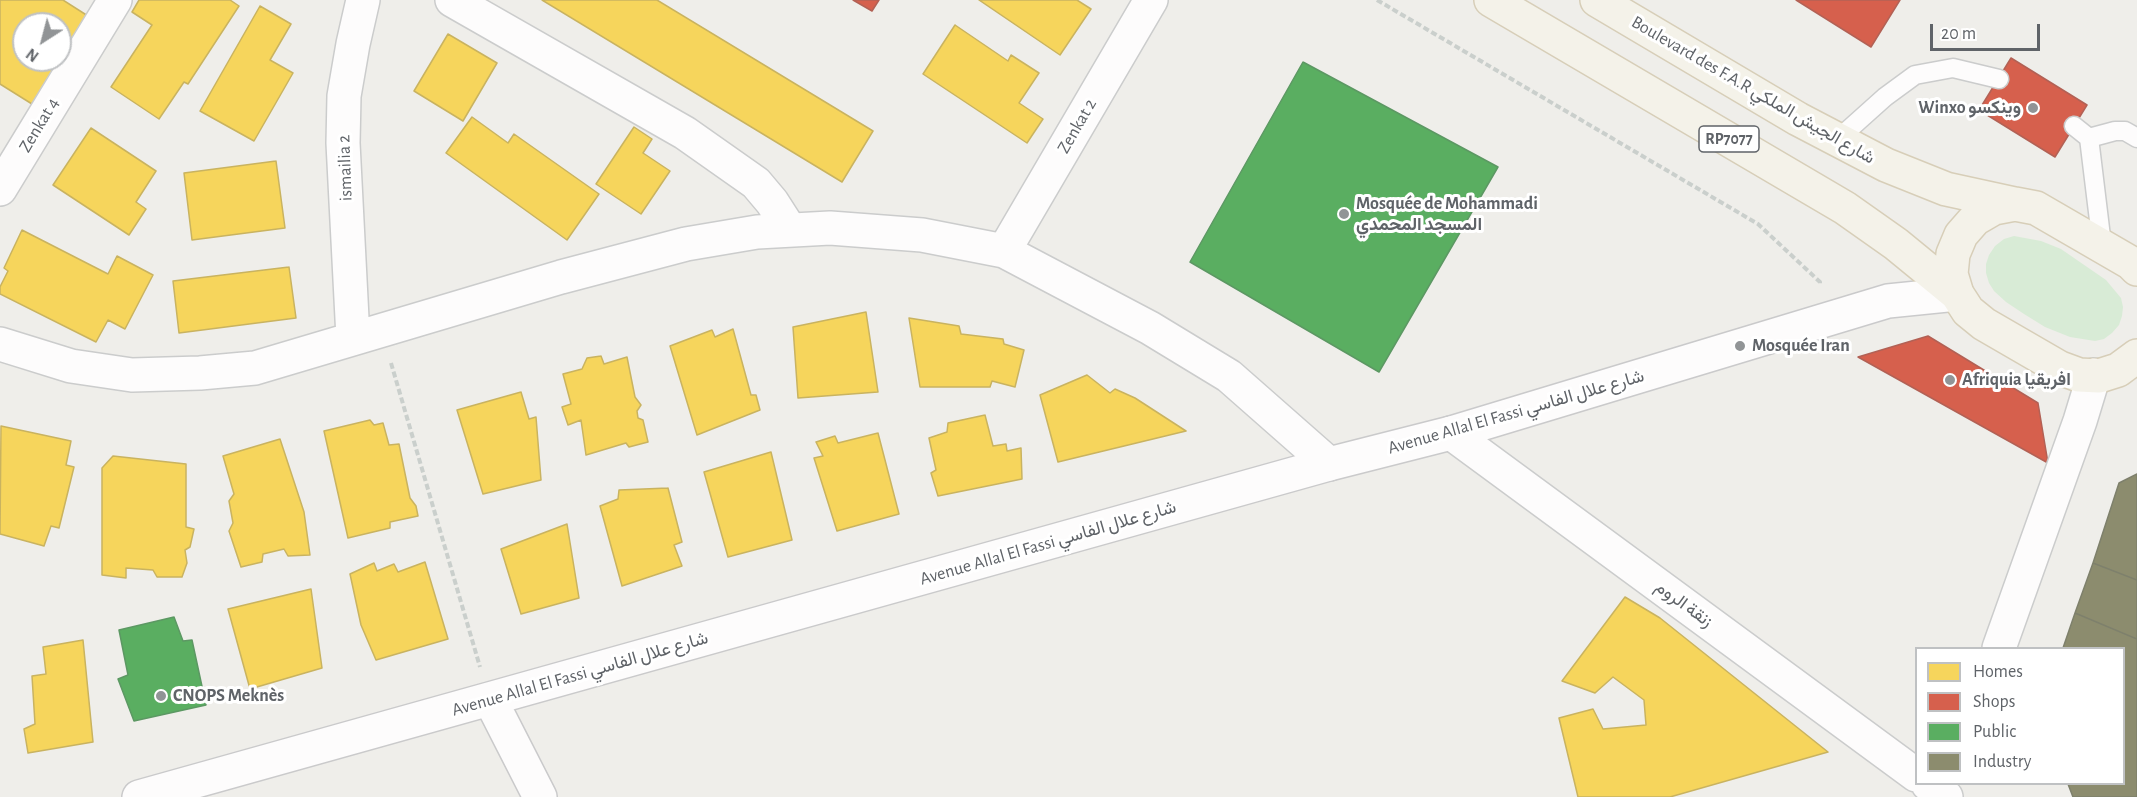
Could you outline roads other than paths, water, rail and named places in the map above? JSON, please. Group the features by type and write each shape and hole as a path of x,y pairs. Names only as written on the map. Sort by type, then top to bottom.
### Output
{"main road":[{"name":"RP7077","path":"1491,0 1845,208 1896,244 1957,294 1968,311 1984,324 2060,368 2079,375 2122,369"},
{"name":"Boulevard des F.A.R شارع الجيش الملكي","path":"1597,0 1797,119 1886,165 1947,189 2036,208 2136,266"},
{"name":"RP7077","path":"1957,294 1952,274 1953,254 1961,235 1975,219 1984,213 1994,208 2015,204"}],"street":[{"name":"Zenkat 4","path":"0,189 115,0"},
{"name":"ismailia 2","path":"363,0 344,96 343,143 367,334"},
{"path":"452,0 685,133 756,183 772,202 790,230"},
{"name":"Zenkat 2","path":"1004,251 1151,0"},
{"path":"0,345 71,366 132,375 200,373 255,368 561,277 686,244 758,232 830,228 922,235 1004,251 1150,328 1229,376 1329,464"},
{"name":"Avenue Allal El Fassi شارع علال الفاسي","path":"139,797 1329,464 1451,433 1888,302 1957,294"},
{"path":"1999,647 2080,421 2122,369"},
{"name":"زنقة الروم","path":"1451,433 1915,774"},
{"path":"490,699 540,797"},
{"path":"1931,785 1946,797"}],"lane":[{"path":"1837,140 1885,97 1915,75 1953,68 1999,79"},
{"path":"2074,126 2089,138 2102,245"},
{"path":"2089,138 2115,131 2125,131 2137,138"}],"place":[{"name":"Winxo وينكسو","path":"2033,108"},
{"name":"Mosquée de Mohammadi المسجد المحمدي","path":"1344,214"},
{"name":"Mosquée Iran","path":"1740,346"},
{"name":"Afriquia افريقيا","path":"1950,380"},
{"name":"CNOPS Meknès","path":"161,696"}]}
